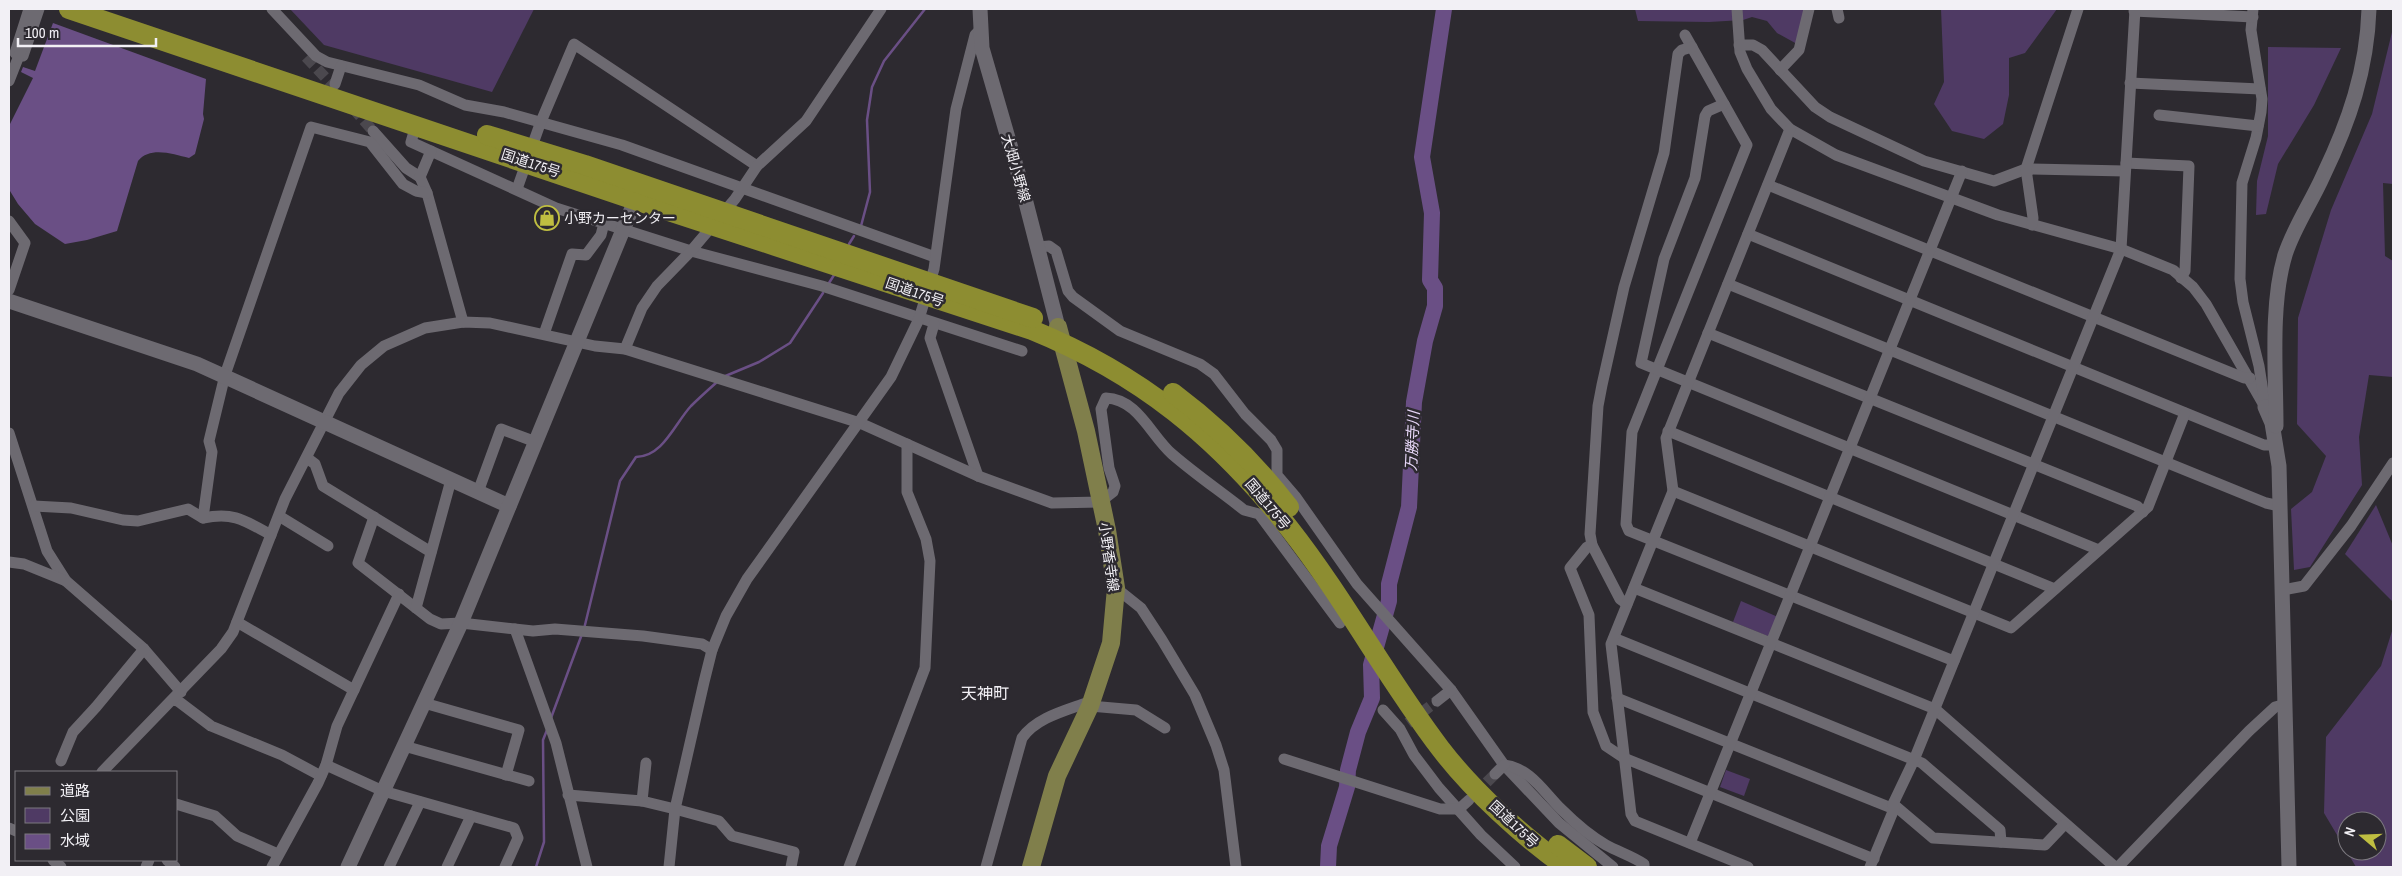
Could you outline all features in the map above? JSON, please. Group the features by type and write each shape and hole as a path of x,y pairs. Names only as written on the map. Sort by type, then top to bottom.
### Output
{"highway":[{"name":"国道175号","path":"69,9 416,125 638,192 1059,334 1133,365 1208,419 1336,572 1441,749 1470,782 1518,828 1566,867"},
{"name":"国道175号","path":"111,9 338,75 638,192"},
{"name":"国道175号","path":"1391,666 1447,735 1513,808 1587,867"}],"main road":[{"name":"小野香寺線","path":"1031,867 1057,776 1090,706 1111,643 1116,588 1107,530 1086,431 1059,334"}],"street":[{"path":"265,9 306,57"},
{"path":"272,9 316,56 338,75 419,86 465,105 504,112 539,128 622,145 935,257"},
{"path":"625,349 642,308 657,286 691,251 742,189 757,166 806,121 881,9"},
{"name":"大畑小野線","path":"980,9 982,48 1038,247 1059,334"},
{"path":"1736,9 1740,52 1751,77 1771,109 1790,129 1836,155 1998,215 2121,249 2152,260 2173,270 2193,288 2206,304 2265,407 2272,423 2276,445 2279,466 2289,867"},
{"path":"1780,70 1799,50 1809,9"},
{"path":"2032,224 2033,218 2026,169 2078,9"},
{"path":"2276,445 2276,303 2285,255 2304,212 2323,178 2358,92 2368,37 2369,9"},
{"path":"9,82 34,10"},
{"path":"1592,545 1587,547 1570,568 1588,615 1593,712 1606,746 1624,758 1711,793 1872,863 1893,806 1935,710 2121,249 2134,10 2253,13 2251,30 2260,89 2261,112 2242,183 2240,279 2265,407"},
{"path":"669,867 676,809 712,650 726,616 747,579 891,377 920,315 934,269 956,108 975,35 980,30"},
{"path":"1685,35 1747,145 1632,432 1626,524 1629,531 1954,661"},
{"path":"519,184 539,128 574,44 757,166"},
{"path":"1739,45 1753,46 1762,50 1815,107 1830,117 1924,161 1994,180 2026,169 2189,166 2185,271 2182,278"},
{"path":"1627,604 1620,599 1592,545 1590,534 1598,406 1624,287 1664,153 1678,54 1682,50 1692,47"},
{"path":"2130,83 2260,89"},
{"path":"1724,104 1708,111 1706,116 1695,178 1664,259 1641,363 2100,550"},
{"path":"2159,114 2258,126"},
{"path":"416,125 411,142 431,152 519,184 556,208 691,251 822,286 920,315 934,324 1022,351"},
{"path":"203,518 212,452 209,441 225,375 311,127 370,142 403,184 416,191 427,193"},
{"path":"1748,867 1636,821 1631,814 1611,644 1673,491 1666,438 1668,431 1790,129"},
{"path":"373,131 406,168 420,178 427,193 463,322"},
{"path":"420,178 431,152"},
{"path":"1690,843 1962,171"},
{"path":"1768,185 2094,318 2244,378 2250,378"},
{"path":"348,867 461,623 579,341 638,192"},
{"path":"9,221 25,243 9,290"},
{"path":"544,334 572,254 586,255 608,224"},
{"path":"1748,234 2264,445 2276,445"},
{"path":"1038,247 1049,246 1056,250 1068,291 1099,317 1134,339 1200,364 1214,374 1245,414 1271,440 1277,450 1277,475 1295,496 1357,584 1451,690 1504,765 1559,823 1613,867"},
{"path":"1728,284 2266,502 2280,506"},
{"path":"9,301 225,375 509,506"},
{"path":"103,771 221,649 237,622 271,534 324,422 339,393 361,365 384,346 425,328 463,322 490,323 625,349 860,423 978,476 1052,503 1100,502 1110,496 1115,486 1109,468 1101,409 1106,398 1111,398 1122,402 1138,414 1170,452 1244,510 1259,514 1340,622"},
{"path":"934,324 930,338 978,476"},
{"path":"1708,333 2137,506 2143,512"},
{"path":"1673,491 2011,628 2148,507 2185,413"},
{"path":"478,492 501,429 536,442"},
{"path":"1668,431 2055,589"},
{"path":"9,433 47,551 66,581 144,649 177,696 178,701 212,726 282,755 321,776"},
{"path":"850,867 924,668 930,561 926,539 907,492 907,444"},
{"path":"307,458 315,464 322,486 431,552"},
{"path":"2282,590 2304,586 2350,526 2393,463"},
{"path":"416,608 451,480"},
{"path":"34,506 71,508 123,520 138,521 188,509 203,518 223,515 236,518 271,534"},
{"path":"279,516 328,546"},
{"path":"374,517 358,563 430,619 441,624 461,623 533,631 555,629 642,636 702,644 712,650"},
{"path":"9,562 24,564 66,581"},
{"path":"1116,588 1141,608 1162,640 1195,696 1213,736 1224,770 1236,867"},
{"path":"1634,588 1935,710 2064,825 2117,867 2249,731 2275,707 2286,704"},
{"path":"272,867 321,776 337,726 399,594"},
{"path":"237,622 354,690"},
{"path":"515,629 556,743 587,867"},
{"path":"1614,638 1922,763 2000,830 2001,842"},
{"path":"61,761 73,732 144,649"},
{"path":"1437,701 1451,690"},
{"path":"1618,698 1893,806 1933,838 2045,845 2064,825"},
{"path":"424,703 519,730 506,775"},
{"path":"986,867 1022,738 1027,731 1040,721 1086,703 1090,706 1136,710 1165,728"},
{"path":"1383,710 1404,726 1414,756 1439,788 1481,835 1515,867"},
{"path":"404,746 529,781"},
{"path":"1284,759 1440,809 1459,809 1469,800"},
{"path":"642,801 646,763"},
{"path":"326,765 383,791 514,828 518,838 505,867"},
{"path":"1495,774 1504,765"},
{"path":"1504,765 1517,767 1523,771 1575,821 1605,844 1644,864 1644,867"},
{"path":"568,795 642,801 719,821 732,836 794,852 791,867"},
{"path":"389,867 420,802"},
{"path":"178,805 215,816 237,836 278,854"},
{"path":"447,867 471,816"}],"green space":[{"path":"290,9 534,9 492,92 324,45"},
{"path":"1635,9 1806,9 1797,44 1777,33 1767,21 1752,17 1743,20 1709,22 1638,21"},
{"path":"1941,9 2057,9 2025,53 2009,58 2009,95 2003,124 1984,139 1952,131 1934,104 1944,82"},
{"path":"2393,28 2393,184 2383,183 2385,256 2393,261 2393,377 2369,375 2359,437 2362,485 2310,567 2294,570 2291,509 2312,492 2326,456 2297,424 2298,318 2331,210 2372,114"},
{"path":"2268,47 2341,48 2314,105 2278,164 2266,214 2256,215 2257,181 2268,136"},
{"path":"2376,505 2393,546 2393,602 2345,554"},
{"path":"1741,601 1778,617 1770,637 1733,622"},
{"path":"2393,628 2393,867 2356,867 2352,861 2387,861 2387,811 2337,811 2337,835 2324,813 2326,737 2381,666"},
{"path":"1726,770 1750,779 1744,796 1720,787"}],"water":[{"path":"53,23 206,79 204,119 195,154 189,158 162,152 143,156 138,161 117,231 65,244 35,224 10,191 9,126 33,78 21,72 23,67 35,71"}],"waterway":[{"path":"861,226 870,192 867,120 872,87 884,61 925,9"},
{"name":"万勝寺川","path":"1328,867 1329,846 1347,787 1348,770 1358,732 1372,698 1371,665 1389,601 1389,584 1409,507 1414,402 1425,341 1435,306 1435,288 1430,280 1432,213 1422,157 1444,9"},
{"path":"849,244 854,236"},
{"path":"829,283 834,275"},
{"path":"723,377 759,362 790,343 823,293"},
{"path":"584,629 620,481 636,457 645,456 661,445 691,406 717,382"},
{"path":"551,718 582,634"},
{"path":"536,867 544,842 543,740 547,730"}],"tunnel":[{"path":"306,57 339,92"},
{"path":"353,108 373,131"},
{"path":"1408,723 1437,701"},
{"path":"1475,794 1495,774"}],"place":[{"name":"小野カーセンター","path":"547,218"}],"district":[{"name":"天神町","path":"985,693"}]}
